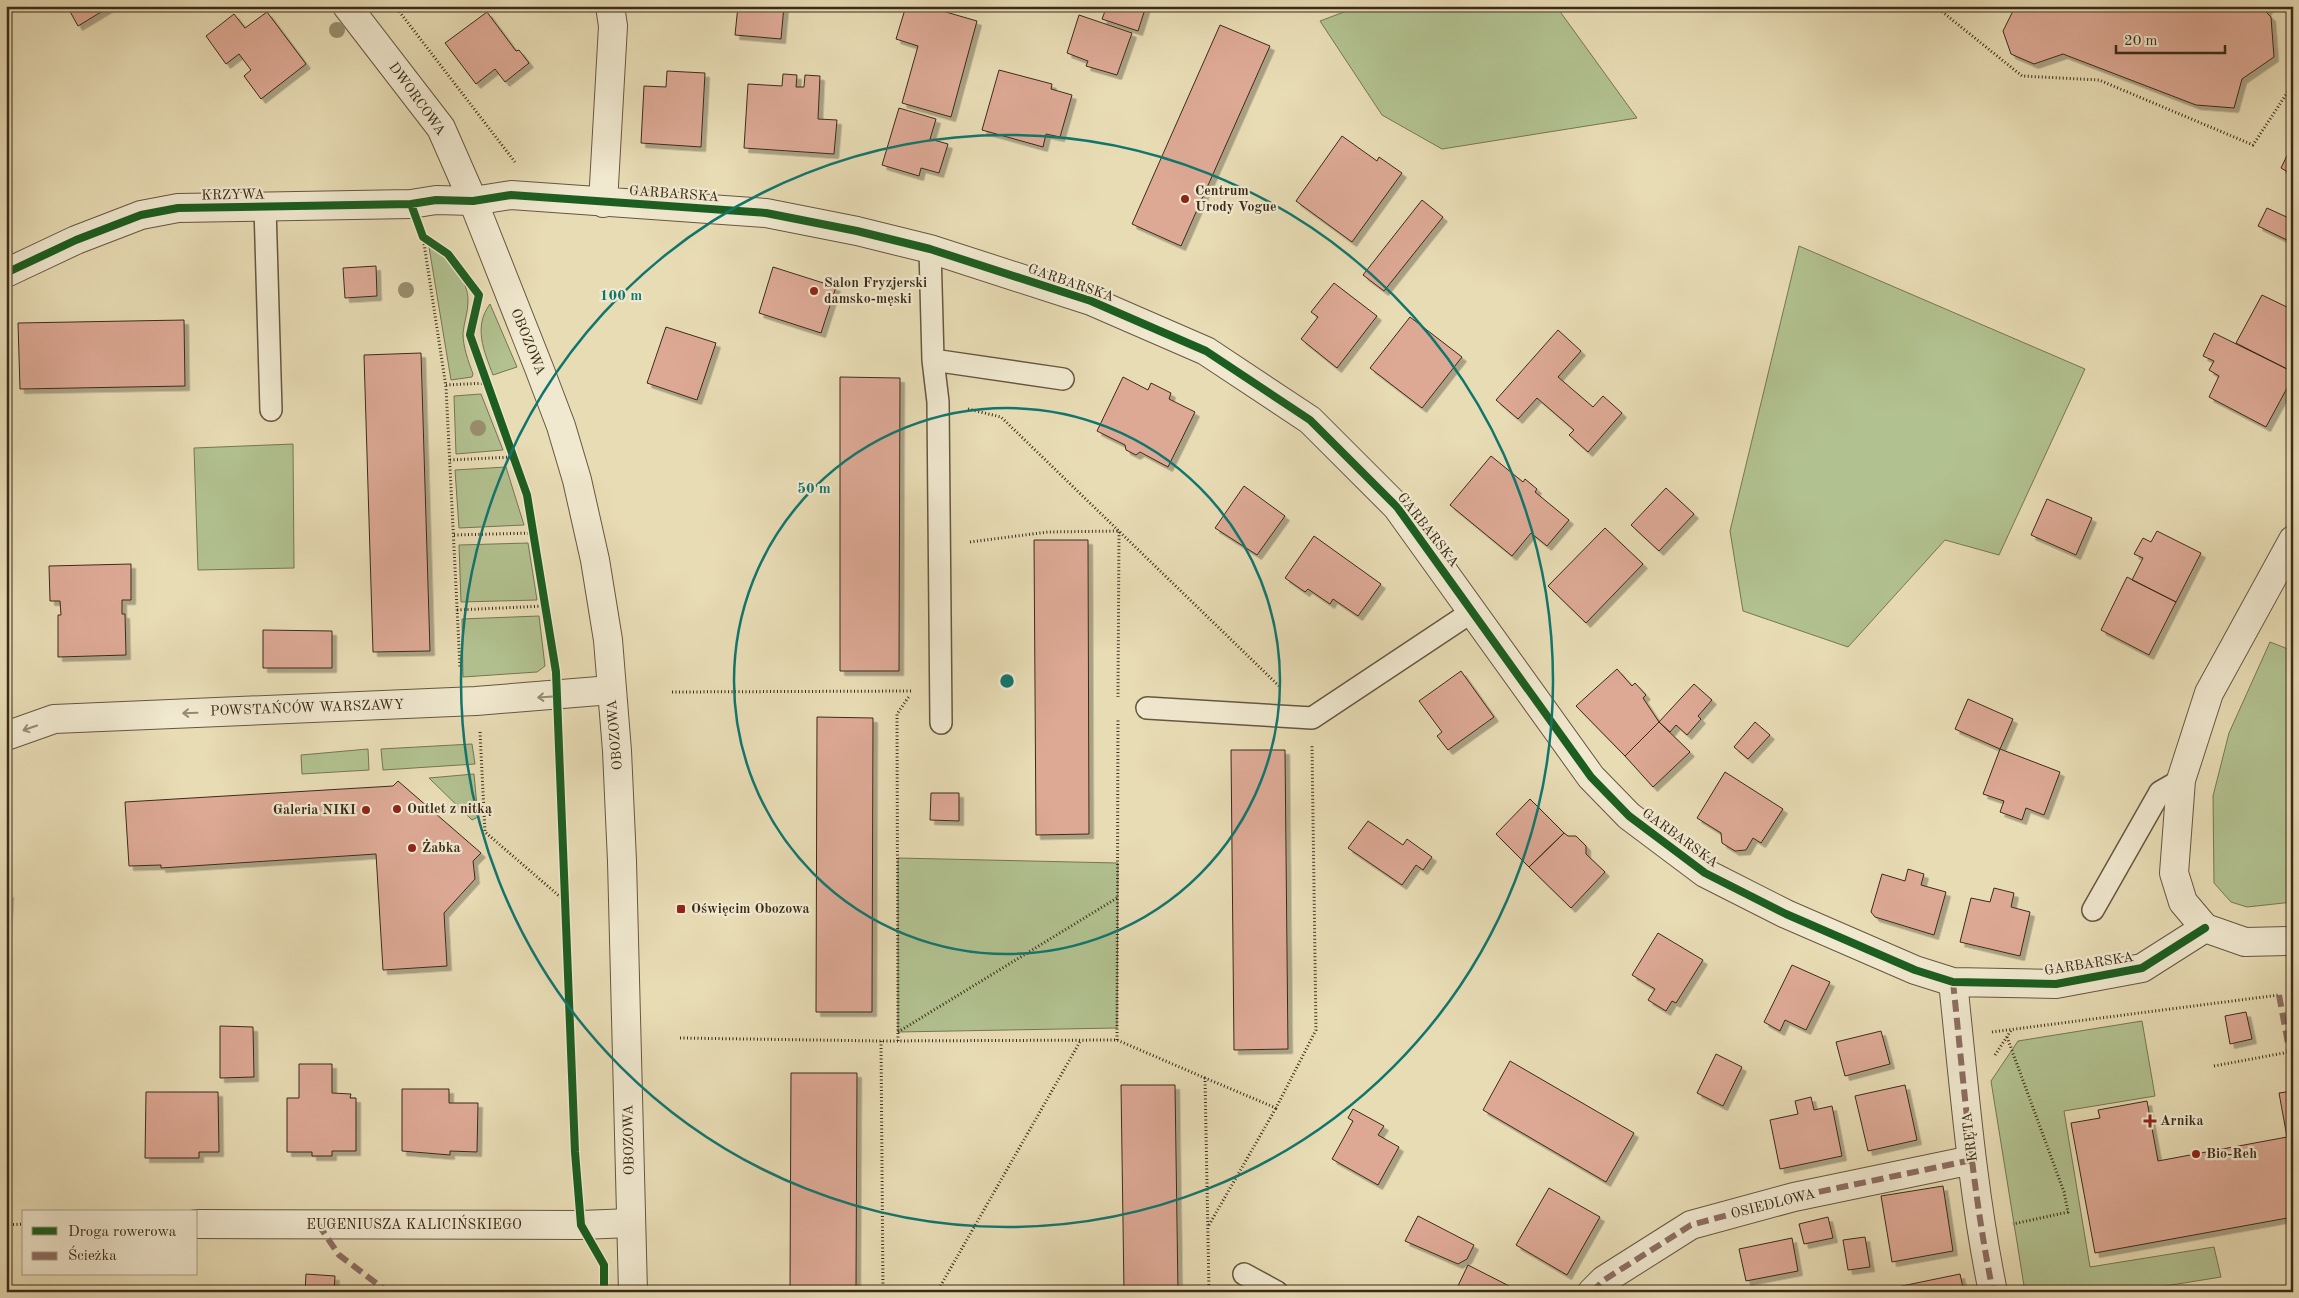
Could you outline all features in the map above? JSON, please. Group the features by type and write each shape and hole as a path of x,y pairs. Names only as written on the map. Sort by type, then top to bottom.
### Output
{"street":[{"name":"DWORCOWA","path":"347,6 441,128 473,201"},
{"path":"603,203 613,26 610,6"},
{"name":"GARBARSKA","path":"473,201 511,195 603,203 766,213 930,249 1091,301 1206,351 1310,420 1396,506 1591,777 1629,816 1704,873 1786,914 1915,970 1953,982 2056,984 2142,968 2205,928"},
{"name":"KRZYWA","path":"6,272 76,240 141,215 178,208 411,204 436,200 473,201"},
{"name":"OBOZOWA","path":"473,201 561,426 577,480 595,560 608,640 617,751 622,861 633,1292"},
{"path":"2293,540 2208,693 2181,780 2174,873 2183,902 2205,928 2244,942 2293,941"},
{"name":"POWSTAŃCÓW WARSZAWY","path":"6,736 54,719 476,701 611,690"},
{"name":"KRĘTA","path":"1953,982 1972,1160 1985,1255 1993,1292"},
{"name":"OSIEDLOWA","path":"1592,1292 1604,1280 1691,1225 1794,1197 1972,1160"},
{"name":"EUGENIUSZA KALICIŃSKIEGO","path":"198,1224 581,1225 631,1223"}],"lane":[{"path":"265,207 271,410"},
{"path":"930,249 933,360 938,402 941,723"},
{"path":"933,360 1064,379"},
{"path":"1147,708 1312,718 1473,611"},
{"path":"2093,910 2160,792 2181,780"},
{"path":"1244,1274 1277,1292"}],"path":[{"path":"395,6 521,169"},
{"path":"1942,6 1940,10 2022,76 2099,80 2253,145 2293,84"},
{"path":"423,237 446,385 461,674"},
{"path":"446,385 486,383"},
{"path":"938,402 1001,417 1312,718 1316,1030 1276,1108 1208,1226"},
{"path":"450,460 513,457"},
{"path":"940,546 1048,532 1119,530"},
{"path":"1118,707 1119,530"},
{"path":"454,536 533,533"},
{"path":"457,610 545,606"},
{"path":"672,692 914,691 897,714 898,1041"},
{"path":"1117,1040 1118,716"},
{"path":"480,728 486,832 565,901"},
{"path":"898,1032 1117,898"},
{"path":"1985,1032 2282,994"},
{"path":"1992,1059 2012,1029"},
{"path":"2005,1226 2068,1212 2064,1192 2006,1037"},
{"path":"680,1038 882,1041 1117,1040 1276,1108"},
{"path":"937,1292 1081,1040"},
{"path":"882,1041 883,1292"},
{"path":"2214,1066 2289,1052"},
{"path":"1205,1078 1209,1292"},
{"path":"6,1224 22,1224"}],"green space":[{"path":"1360,6 1556,6 1637,118 1442,149 1382,115 1320,21"},
{"path":"1799,246 2085,369 1999,555 1945,540 1848,647 1743,611 1730,531"},
{"path":"429,247 450,263 465,285 468,302 463,338 473,374 472,377 451,380"},
{"path":"490,304 517,367 493,375 484,348 481,330 482,321"},
{"path":"481,394 503,450 456,454 454,396"},
{"path":"293,444 294,568 198,570 194,448"},
{"path":"506,467 524,525 459,528 455,470"},
{"path":"528,543 537,600 461,602 459,545"},
{"path":"539,616 545,666 537,672 463,677 462,619"},
{"path":"2270,642 2293,651 2293,902 2247,907 2231,902 2214,883 2213,796 2229,733"},
{"path":"472,744 475,764 383,770 381,749"},
{"path":"368,749 369,770 302,774 301,755"},
{"path":"474,774 478,817 472,820 429,778"},
{"path":"898,858 1118,863 1117,1028 898,1032"},
{"path":"2142,1021 2155,1096 2064,1111 2090,1267 2214,1247 2221,1277 2128,1292 2025,1292 1991,1081 2018,1041"}],"building":[{"path":"67,6 111,6 78,26"},
{"path":"738,6 784,6 781,39 735,35"},
{"path":"906,6 925,6 977,21 951,117 902,103 918,46 896,39"},
{"path":"1107,6 1146,6 1138,31 1102,19"},
{"path":"2021,6 2269,6 2266,12 2271,17 2274,57 2242,79 2234,108 2196,105 2063,54 2034,64 2011,54 2003,31 2014,9"},
{"path":"267,12 306,64 261,99 244,76 251,70 239,54 226,64 206,36 234,14 245,28"},
{"path":"487,12 516,51 519,50 529,63 505,82 495,69 476,84 445,43"},
{"path":"1079,15 1132,33 1117,75 1086,66 1088,61 1067,53"},
{"path":"1220,25 1270,46 1181,246 1132,224"},
{"path":"999,70 1052,84 1051,89 1072,95 1060,137 1046,134 1043,147 982,130"},
{"path":"667,71 705,73 701,147 641,143 644,86 666,87"},
{"path":"783,74 797,75 796,87 804,87 805,75 820,76 818,119 837,120 834,154 744,148 748,84 782,86"},
{"path":"899,108 936,119 930,139 948,144 939,173 921,168 919,176 882,165"},
{"path":"1342,136 1377,161 1379,157 1402,173 1352,242 1296,201"},
{"path":"2293,143 2293,175 2281,168"},
{"path":"1422,200 1443,217 1384,291 1363,275"},
{"path":"2267,208 2293,220 2293,243 2258,226"},
{"path":"376,266 377,296 345,298 343,268"},
{"path":"773,267 836,287 821,333 759,313"},
{"path":"1334,283 1377,316 1337,368 1301,339 1318,317 1311,312"},
{"path":"2262,295 2293,310 2293,372 2236,343"},
{"path":"1410,317 1462,357 1422,408 1370,368"},
{"path":"184,320 185,386 20,389 18,323"},
{"path":"666,327 716,343 697,400 647,383"},
{"path":"1558,330 1581,351 1558,377 1593,407 1603,396 1622,413 1588,452 1569,435 1574,430 1537,398 1518,419 1496,400"},
{"path":"2214,333 2293,372 2293,377 2266,427 2209,397 2219,376 2209,370 2214,361 2203,356"},
{"path":"421,353 430,651 373,652 364,355"},
{"path":"840,377 900,378 899,671 840,671"},
{"path":"1123,377 1148,390 1151,383 1171,393 1169,399 1195,412 1168,467 1140,452 1136,455 1126,450 1125,445 1097,431"},
{"path":"1491,456 1523,482 1525,479 1537,489 1535,492 1569,520 1547,546 1531,533 1512,556 1450,505"},
{"path":"1244,486 1285,516 1257,555 1215,528"},
{"path":"1666,488 1694,514 1659,551 1631,525"},
{"path":"2047,499 2092,518 2076,555 2031,535"},
{"path":"1605,528 1643,564 1586,623 1548,586"},
{"path":"2157,531 2201,553 2176,602 2132,580 2143,558 2134,554 2143,538 2151,542"},
{"path":"1314,536 1381,584 1358,616 1333,599 1330,604 1308,589 1305,592 1285,578"},
{"path":"1034,540 1088,540 1089,834 1036,835"},
{"path":"131,564 131,600 122,600 122,614 125,614 126,655 58,657 60,601 50,601 49,566"},
{"path":"2127,577 2176,602 2149,655 2101,630"},
{"path":"263,630 332,631 332,668 263,668"},
{"path":"1617,669 1632,686 1635,683 1646,695 1643,698 1659,722 1625,756 1576,706"},
{"path":"1461,671 1494,717 1448,750 1437,736 1442,732 1419,701"},
{"path":"1694,684 1712,700 1698,716 1701,719 1687,735 1676,725 1670,732 1659,722"},
{"path":"1968,699 2013,719 2000,749 1955,729"},
{"path":"817,717 873,718 872,1012 816,1012"},
{"path":"1659,722 1690,752 1653,787 1625,756"},
{"path":"1755,722 1770,735 1748,759 1734,747"},
{"path":"2000,749 2060,772 2044,815 2026,808 2022,820 2000,812 2004,801 1983,794"},
{"path":"1231,750 1285,750 1288,1049 1234,1050"},
{"path":"1725,772 1783,809 1761,843 1753,838 1746,850 1735,851 1722,843 1721,833 1697,818"},
{"path":"398,781 481,853 473,861 475,879 444,913 447,966 383,970 376,854 161,868 161,865 129,866 125,802 393,786"},
{"path":"931,793 959,793 959,821 930,820"},
{"path":"1530,799 1564,833 1529,867 1496,834"},
{"path":"1368,821 1403,845 1407,839 1432,857 1423,870 1416,865 1402,885 1348,848"},
{"path":"1564,833 1568,836 1576,836 1586,846 1586,854 1605,872 1571,908 1529,867"},
{"path":"1908,869 1924,874 1921,885 1946,892 1934,935 1875,917 1871,912 1882,874 1905,881"},
{"path":"1994,888 2014,893 2011,907 2030,912 2020,956 1960,942 1971,898 1990,902"},
{"path":"6,893 9,893 6,941"},
{"path":"1658,933 1703,960 1676,1003 1672,1001 1666,1011 1648,1000 1655,989 1632,975"},
{"path":"1792,965 1830,982 1806,1030 1785,1020 1780,1031 1764,1022"},
{"path":"2246,1012 2252,1039 2230,1044 2225,1016"},
{"path":"220,1026 253,1027 254,1077 220,1078"},
{"path":"1881,1031 1890,1064 1845,1076 1836,1042"},
{"path":"1716,1054 1742,1067 1723,1106 1697,1093"},
{"path":"1510,1061 1634,1133 1606,1182 1483,1110"},
{"path":"299,1064 332,1064 332,1093 351,1094 350,1098 356,1098 356,1151 332,1151 332,1156 312,1156 312,1152 287,1152 287,1098 299,1098"},
{"path":"791,1073 857,1073 856,1292 790,1292"},
{"path":"1121,1085 1175,1085 1178,1292 1124,1292"},
{"path":"1905,1085 1917,1140 1868,1151 1855,1096"},
{"path":"402,1089 449,1089 449,1103 478,1103 477,1152 450,1151 450,1155 402,1151"},
{"path":"2293,1091 2293,1217 2095,1253 2071,1123 2100,1118 2098,1110 2147,1101 2158,1161 2287,1137 2279,1093"},
{"path":"146,1092 218,1092 219,1152 199,1152 199,1158 145,1158"},
{"path":"1811,1097 1814,1110 1832,1106 1842,1156 1780,1169 1770,1120 1798,1114 1795,1101"},
{"path":"1353,1109 1384,1126 1378,1135 1399,1147 1378,1185 1332,1159 1353,1121 1348,1118"},
{"path":"1943,1186 1953,1251 1892,1262 1881,1196"},
{"path":"1549,1188 1600,1217 1567,1275 1516,1245"},
{"path":"1418,1216 1474,1245 1467,1259 1458,1264 1405,1241"},
{"path":"1828,1217 1833,1238 1804,1244 1799,1224"},
{"path":"1865,1237 1870,1267 1848,1270 1843,1240"},
{"path":"1792,1238 1798,1271 1746,1281 1739,1249"},
{"path":"1468,1265 1521,1292 1455,1292"},
{"path":"306,1274 335,1276 334,1292 305,1292"},
{"path":"1960,1274 1964,1292 1898,1292 1897,1287"}],"marked path":[{"path":"1953,982 1979,1215 1993,1292"},
{"path":"2279,995 2293,1070"},
{"path":"1592,1292 1604,1280 1691,1225 1794,1197 1972,1160"},
{"path":"318,1224 339,1255 388,1292"}],"cycle path":[{"path":"6,273 76,240 141,215 178,208 411,204 436,200 473,201 511,195 766,213 857,231 930,249 1091,301 1206,351 1310,420 1397,507 1591,777 1629,816 1705,873 1786,914 1915,970 1953,982 2056,984 2142,968 2205,928"},
{"path":"411,204 423,237 448,254 479,295 470,335 527,495 556,672 575,1152 581,1225 604,1265 604,1292"}],"place":[{"name":"Centrum Urody Vogue","path":"1185,199"},
{"name":"Salon Fryzjerski damsko-męski","path":"814,291"},
{"name":"Outlet z nitką","path":"397,809"},
{"name":"Galeria NIKI","path":"366,810"},
{"name":"Żabka","path":"412,848"},
{"name":"Oświęcim Obozowa","path":"681,909"},
{"name":"Arnika","path":"2150,1121"},
{"name":"Bio-Reh","path":"2196,1154"}]}
